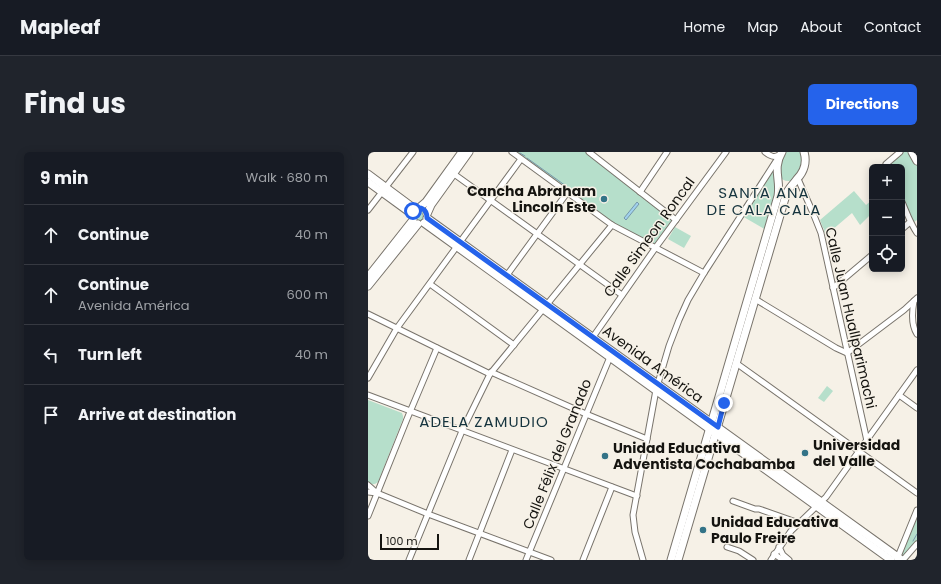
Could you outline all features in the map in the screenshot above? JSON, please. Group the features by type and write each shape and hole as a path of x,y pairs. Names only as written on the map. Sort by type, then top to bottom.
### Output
{"main road":[{"path":"368,286 419,216 426,202 462,152"},
{"path":"368,276 419,216 431,206 469,152"},
{"path":"671,560 736,363 787,191 804,169 805,152"},
{"path":"912,152 917,161"},
{"path":"678,560 711,448 716,408 778,196 778,178 776,169 780,154"},
{"name":"Avenida América","path":"368,174 384,190 419,216 546,307 592,337 657,387 819,504 891,560"},
{"path":"778,178 784,183 795,182"},
{"name":"Avenida América","path":"368,182 384,190"},
{"name":"Avenida América","path":"459,244 507,275 610,357 700,414 728,442 900,559"},
{"path":"700,414 708,413 716,408"},
{"path":"711,448 718,442 728,442"}],"street":[{"path":"368,210 413,152"},
{"path":"512,152 612,225 704,272"},
{"path":"589,152 676,220"},
{"path":"640,192 667,152"},
{"name":"Calle Simeon Roncal","path":"592,337 726,152"},
{"path":"765,152 773,157 780,154"},
{"path":"886,164 900,152"},
{"path":"643,560 635,532 633,515 657,387 669,346 688,300 704,272 780,154"},
{"path":"368,378 397,328 521,159"},
{"path":"454,174 622,295"},
{"name":"Calle Juan Huallparimachi","path":"795,182 813,213 820,232 867,441"},
{"path":"507,275 568,193"},
{"path":"905,208 910,222 917,233"},
{"path":"905,226 910,222"},
{"path":"409,560 462,431 490,373 546,307 612,225"},
{"path":"833,288 869,258"},
{"path":"430,284 514,345"},
{"path":"755,299 836,348 847,353 904,310 915,299"},
{"path":"915,299 912,314 917,334"},
{"path":"904,310 912,314"},
{"path":"368,314 490,373 647,439"},
{"path":"368,516 437,348"},
{"name":"Calle Félix del Granado","path":"526,560 610,357"},
{"path":"736,363 917,493"},
{"path":"771,560 791,531 830,492 917,370"},
{"path":"368,395 637,496"},
{"path":"899,395 917,408"},
{"path":"469,560 512,450"},
{"path":"368,485 377,493"},
{"path":"583,560 612,487"},
{"path":"368,492 377,493 428,514 551,560"},
{"path":"733,501 799,523"},
{"path":"900,559 917,511"},
{"path":"900,559 917,544"},
{"path":"727,547 739,551 753,560"},
{"path":"779,547 783,555 789,560"},
{"path":"774,554 783,560"}],"green space":[{"path":"514,152 586,152 672,219 671,222 655,243 623,230"},
{"path":"786,152 801,152 799,171 794,178 789,181 784,180 780,174 781,164"},
{"path":"902,152 910,152 917,164 917,220 913,223 905,203 905,164 887,164"},
{"path":"772,171 776,192 766,230 742,216"},
{"path":"854,191 866,205 869,202 869,216 860,225 852,213 825,236 820,220"},
{"path":"417,211 421,211 423,212 423,220 417,221 414,218 414,214"},
{"path":"675,227 691,236 684,248 668,239"},
{"path":"827,386 833,391 824,402 818,398"},
{"path":"368,400 402,413 403,416 378,482 375,484 368,482"},
{"path":"917,516 917,541 902,558 901,557"}],"water":[{"path":"637,202 639,204 626,220 624,218"}],"waterway":[{"path":"520,153 525,156"},
{"path":"527,158 566,186"},
{"path":"913,541 917,534"}],"place":[{"name":"Cancha Abraham Lincoln Este","path":"604,199"},
{"name":"Universidad del Valle","path":"805,453"},
{"name":"Unidad Educativa Adventista Cochabamba","path":"605,456"},
{"name":"Unidad Educativa Paulo Freire","path":"703,530"}],"district":[{"name":"SANTA ANA DE CALA CALA","path":"764,202"},
{"name":"ADELA ZAMUDIO","path":"484,422"}],"route":[{"path":"413,211 419,208 425,210 427,218 718,427 724,403"}]}
